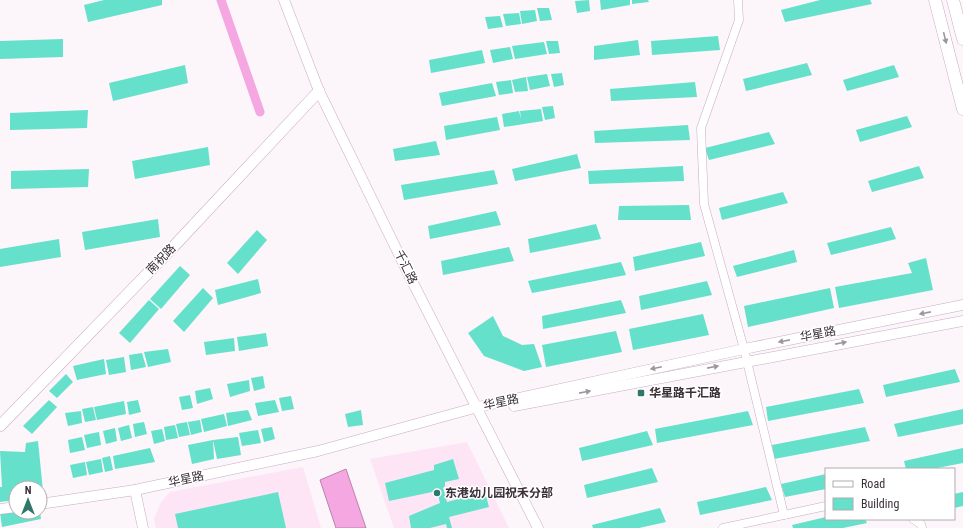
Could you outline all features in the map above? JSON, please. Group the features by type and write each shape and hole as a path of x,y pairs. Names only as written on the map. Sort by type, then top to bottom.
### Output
{"main road":[{"path":"935,0 963,109"},
{"path":"953,0 963,39"},
{"name":"南祝路","path":"0,426 175,245 319,91"}],"street":[{"name":"千汇路","path":"284,0 319,91 408,272 478,407 538,528"},
{"path":"738,0 739,20 701,128 704,204 744,349 784,515"},
{"name":"华星路","path":"48,503 135,490 318,451 478,407 744,349 963,305"},
{"path":"478,407 506,408 963,320"},
{"path":"135,490 143,528"},
{"path":"723,528 825,506"},
{"path":"915,520 921,524 922,528"}],"shaded area":[{"name":"东港幼儿园祝禾分部","path":"467,442 509,528 394,528 370,459"},
{"path":"303,467 321,528 156,528 154,519 161,502 170,492"},
{"path":"346,469 366,528 336,528 320,480"}],"building":[{"path":"104,0 162,0 162,5 88,22 84,5"},
{"path":"589,0 590,11 577,13 575,1"},
{"path":"600,0 630,0 630,5 601,10"},
{"path":"632,0 648,0 649,2 632,4"},
{"path":"820,0 870,0 872,4 785,22 781,10"},
{"path":"537,8 549,8 552,20 540,21"},
{"path":"535,10 537,21 522,24 520,11"},
{"path":"519,13 521,24 506,26 503,14"},
{"path":"500,16 503,27 488,29 485,17"},
{"path":"718,36 720,50 652,55 651,41"},
{"path":"63,39 63,57 0,59 0,41"},
{"path":"638,40 640,55 594,60 594,46"},
{"path":"546,41 558,41 560,53 549,54"},
{"path":"544,42 547,54 515,59 512,46"},
{"path":"510,47 513,59 493,63 490,50"},
{"path":"482,50 485,63 431,73 429,60"},
{"path":"807,63 812,75 746,91 743,79"},
{"path":"185,65 188,83 113,101 109,83"},
{"path":"894,65 899,77 847,91 843,80"},
{"path":"562,73 564,85 554,87 551,74"},
{"path":"547,74 550,86 530,90 527,77"},
{"path":"526,77 528,91 515,92 512,80"},
{"path":"511,80 513,93 499,95 496,82"},
{"path":"695,82 697,97 611,101 610,89"},
{"path":"492,83 496,96 442,106 439,93"},
{"path":"553,106 555,118 545,120 542,107"},
{"path":"541,109 543,121 504,127 502,114 519,111 521,119 520,111"},
{"path":"88,110 87,128 10,130 10,113"},
{"path":"907,116 912,127 860,142 856,130"},
{"path":"497,117 500,130 446,140 444,126"},
{"path":"688,125 690,140 595,143 594,131"},
{"path":"769,132 775,144 709,160 705,148"},
{"path":"436,141 440,155 395,161 393,149"},
{"path":"208,147 210,165 135,179 132,161"},
{"path":"577,154 581,168 515,181 512,169"},
{"path":"683,166 684,181 589,184 588,171"},
{"path":"919,166 924,178 872,192 868,181"},
{"path":"89,169 88,187 11,189 11,171"},
{"path":"494,170 498,184 404,200 401,185"},
{"path":"783,192 788,203 722,220 719,208"},
{"path":"689,205 691,220 618,220 619,206"},
{"path":"496,211 501,225 430,239 428,226"},
{"path":"158,219 160,237 85,250 82,232"},
{"path":"596,224 601,239 530,253 528,239"},
{"path":"891,227 896,239 831,255 827,243"},
{"path":"257,230 267,240 238,274 227,263"},
{"path":"59,239 61,257 0,267 0,249"},
{"path":"701,242 705,256 635,271 633,257"},
{"path":"509,247 514,261 443,275 441,261"},
{"path":"794,250 797,262 737,277 733,266"},
{"path":"926,258 933,290 839,308 835,287 912,273 908,263"},
{"path":"621,262 626,275 532,293 528,281"},
{"path":"180,266 190,275 161,309 150,299"},
{"path":"258,279 261,293 218,305 215,290"},
{"path":"707,281 712,295 641,310 639,296"},
{"path":"203,288 213,298 184,332 173,321"},
{"path":"830,288 834,308 748,327 744,306"},
{"path":"149,300 159,309 130,343 119,333"},
{"path":"621,300 626,313 543,329 542,316"},
{"path":"703,314 709,335 633,350 629,329"},
{"path":"493,316 503,336 522,345 534,344 542,367 524,371 484,356 468,333"},
{"path":"616,331 622,352 546,367 542,345"},
{"path":"266,333 268,346 239,351 237,337"},
{"path":"234,338 235,351 206,355 204,342"},
{"path":"168,349 171,362 148,367 144,352"},
{"path":"142,353 146,367 131,370 129,355"},
{"path":"124,357 126,372 109,375 106,360"},
{"path":"104,359 106,374 77,380 73,366"},
{"path":"955,369 960,382 886,397 883,385"},
{"path":"66,374 73,382 57,398 49,391"},
{"path":"263,376 265,388 254,391 251,378"},
{"path":"249,380 250,391 230,397 227,384"},
{"path":"210,388 213,399 197,404 195,391"},
{"path":"859,389 864,403 768,421 766,407"},
{"path":"190,395 193,408 182,410 179,397"},
{"path":"291,396 294,409 282,411 279,398"},
{"path":"49,400 57,407 32,434 23,426"},
{"path":"138,400 141,412 129,415 127,402"},
{"path":"275,400 279,412 258,416 255,403"},
{"path":"124,401 126,414 97,420 94,407"},
{"path":"93,407 96,420 85,422 82,409"},
{"path":"963,409 963,424 898,437 894,424"},
{"path":"248,410 252,420 228,426 226,413"},
{"path":"361,410 363,425 348,427 345,414"},
{"path":"81,411 82,423 68,426 65,413"},
{"path":"748,411 753,425 657,443 655,429"},
{"path":"224,414 227,426 204,432 201,419"},
{"path":"200,420 202,432 191,435 188,422"},
{"path":"144,422 147,434 135,437 133,424"},
{"path":"187,422 190,435 179,437 176,424"},
{"path":"129,425 132,438 121,441 118,428"},
{"path":"175,425 178,438 166,440 164,427"},
{"path":"272,427 275,439 264,442 261,429"},
{"path":"865,427 870,441 774,459 772,445"},
{"path":"115,428 117,441 106,444 103,431"},
{"path":"162,429 165,441 154,444 151,431"},
{"path":"258,430 261,443 242,446 239,433"},
{"path":"647,431 653,445 582,461 579,448"},
{"path":"99,432 101,445 87,448 84,435"},
{"path":"82,437 85,450 70,453 68,440"},
{"path":"238,437 241,455 217,459 213,440"},
{"path":"213,440 214,459 192,464 188,445"},
{"path":"38,441 42,480 8,480 8,501 0,502 0,487 2,487 0,451 25,452 26,443"},
{"path":"150,448 155,462 115,469 113,456"},
{"path":"963,448 963,463 937,468 906,468 904,461"},
{"path":"110,456 113,470 105,472 102,458"},
{"path":"101,459 103,472 89,475 86,462"},
{"path":"453,459 459,479 445,482 445,486 443,488 447,502 485,492 489,507 449,517 452,528 447,528 446,524 430,528 411,528 409,516 440,503 437,491 389,501 385,483 434,470 434,465"},
{"path":"85,462 87,475 73,478 70,465"},
{"path":"652,468 658,482 587,498 584,485"},
{"path":"825,474 825,489 785,497 781,484"},
{"path":"766,487 772,500 700,515 697,502"},
{"path":"278,492 286,528 178,528 175,514"},
{"path":"963,492 963,506 955,508 955,494"},
{"path":"660,508 666,522 639,528 593,528 592,525"},
{"path":"0,512 8,512 8,520 36,520 2,527"},
{"path":"825,517 825,520 866,520 867,523 843,528 793,528 792,525"}],"waterway":[{"path":"221,0 260,112"}],"place":[{"name":"华星路千汇路","path":"641,393"},
{"name":"东港幼儿园祝禾分部","path":"437,493"}]}
